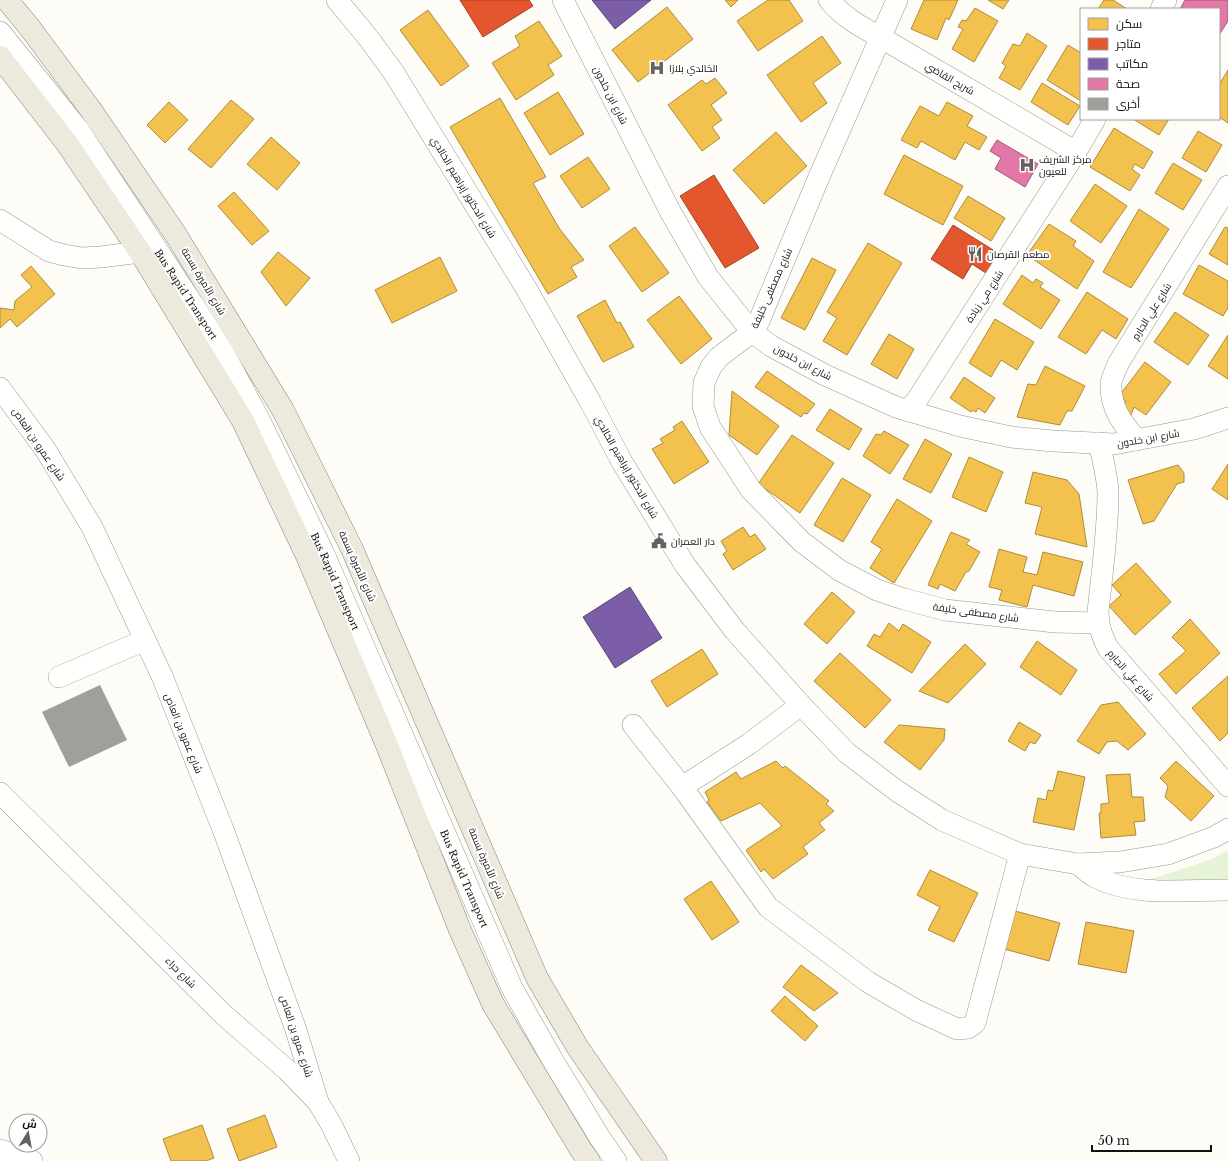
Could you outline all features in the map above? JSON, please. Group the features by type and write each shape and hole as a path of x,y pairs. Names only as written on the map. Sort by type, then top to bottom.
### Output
{"main road":[{"name":"شارع الأميرة بسمة","path":"7,0 30,28 91,110 176,235 283,410 352,549 537,978 578,1048 656,1161"},
{"path":"0,57 68,144 140,252 243,421 307,556 386,743 460,930 493,1004 589,1161"}],"street":[{"name":"شارع الدكتور إبراهيم الخالدي","path":"337,0 370,40 394,73 526,288 591,403 622,462 685,565 735,631 847,753 897,791 942,820 1020,854 1078,864 1120,862 1168,854 1214,837 1228,829"},
{"name":"شارع ابن خلدون","path":"562,0 675,219 708,276 752,332 771,346 825,375 908,411 960,426 1011,437 1114,444 1194,429 1228,418"},
{"name":"شريح القاضي","path":"829,0 837,10 858,26 880,37 1076,152"},
{"name":"شارع مصطفى خليفة","path":"897,0 819,177 759,321 752,332 719,357 711,368 704,383 703,406 710,427 751,490 802,542 839,570 877,590 945,610 1055,622 1098,623"},
{"name":"Bus Rapid Transport","path":"0,32 78,129 167,263 222,351 261,423 324,554 512,988 552,1059 600,1138 616,1161"},
{"name":"شارع مي زيادة","path":"908,411 918,400 1076,152 1094,120"},
{"name":"شارع علي الجارم","path":"1137,440 1118,417 1113,402 1111,382 1119,362 1228,186"},
{"path":"0,220 49,251 64,255 82,258 100,258 140,252"},
{"name":"شارع عمرو بن العاص","path":"0,388 45,449 92,528 162,676 224,832 296,1030 318,1102"},
{"name":"شارع علي الجارم","path":"1099,443 1105,467 1108,490 1107,526 1098,623 1101,635 1108,648 1228,786"},
{"path":"59,677 145,640"},
{"path":"682,786 749,744 802,705"},
{"path":"633,725 682,786 768,907 868,982 916,1010 957,1029 968,1028 975,1023 1020,854"},
{"name":"شارع حراء","path":"0,793 225,1016 287,1070 318,1102 332,1124 349,1161"},
{"name":"شارع الدكتور إبراهيم الخالدي","path":"1078,864 1094,876 1116,886 1142,891 1228,890"},
{"path":"0,1150 32,1161"}],"green space":[{"path":"1228,850 1228,884 1133,885 1212,859"}],"building: سكن":[{"path":"725,0 738,0 731,7"},
{"path":"768,0 789,0 803,21 758,51 737,21"},
{"path":"924,0 958,0 949,20 946,18 937,40 911,29"},
{"path":"988,0 1009,0 1003,9"},
{"path":"1104,0 1113,0 1125,8 1099,8"},
{"path":"667,7 693,39 638,82 612,50"},
{"path":"975,8 998,21 974,62 952,49 963,29 958,27 962,20 966,21"},
{"path":"428,10 469,66 441,86 400,30"},
{"path":"539,21 562,56 548,65 554,75 516,100 492,63 520,46 515,36"},
{"path":"1027,33 1047,46 1020,90 999,78 1006,66 1002,63 1013,44 1020,46"},
{"path":"822,36 841,63 813,83 827,103 801,122 767,75"},
{"path":"1068,45 1080,52 1080,100 1047,80"},
{"path":"1228,70 1228,123 1220,118 1220,83"},
{"path":"715,78 727,93 711,105 722,120 712,127 720,138 702,151 668,105 702,80 706,84"},
{"path":"1042,83 1080,106 1068,125 1031,102"},
{"path":"558,92 584,134 550,155 524,113"},
{"path":"500,98 546,177 533,183 559,228 584,260 571,267 577,277 548,294 450,127"},
{"path":"231,100 254,119 211,168 188,149"},
{"path":"169,102 188,120 165,143 147,125"},
{"path":"947,102 973,116 967,126 987,137 979,150 965,142 955,160 921,141 917,148 901,140 920,106 939,116"},
{"path":"1135,120 1168,120 1159,135"},
{"path":"1114,128 1153,152 1143,169 1135,164 1132,169 1140,175 1130,191 1090,167"},
{"path":"1198,131 1222,145 1206,172 1182,158"},
{"path":"776,132 807,166 764,204 733,170"},
{"path":"271,137 300,163 277,190 247,164"},
{"path":"904,155 963,186 943,225 884,194"},
{"path":"588,157 610,189 582,208 560,176"},
{"path":"1173,163 1202,180 1183,210 1155,193"},
{"path":"1095,184 1127,206 1101,243 1070,221"},
{"path":"234,192 269,231 252,245 218,206"},
{"path":"968,196 1005,218 991,241 954,218"},
{"path":"1139,209 1169,229 1131,288 1103,272"},
{"path":"1049,224 1076,241 1073,246 1094,261 1077,289 1027,255"},
{"path":"635,227 669,273 642,292 609,246"},
{"path":"1225,227 1228,228 1228,265 1209,254"},
{"path":"868,243 902,263 847,355 823,341 837,318 827,312"},
{"path":"278,252 310,278 286,306 261,272"},
{"path":"440,257 457,291 392,323 375,290"},
{"path":"812,258 836,270 805,330 781,318"},
{"path":"1199,265 1228,281 1228,308 1223,316 1183,294"},
{"path":"31,266 55,294 17,327 10,319 0,328 0,308 14,310 15,301 32,287 21,275"},
{"path":"1022,275 1033,283 1036,279 1043,283 1040,287 1060,300 1041,329 1003,304"},
{"path":"1087,292 1128,319 1116,339 1102,330 1086,354 1058,337"},
{"path":"679,296 712,339 681,364 647,320"},
{"path":"605,300 617,323 620,322 634,347 603,362 577,316"},
{"path":"1175,312 1209,335 1188,365 1154,342"},
{"path":"995,319 1034,342 1017,370 1001,360 991,377 969,363"},
{"path":"889,334 914,349 897,379 871,364"},
{"path":"1228,335 1228,379 1208,366"},
{"path":"1145,362 1171,382 1146,415 1134,407 1131,415 1121,408 1126,401 1119,396"},
{"path":"1045,366 1085,386 1072,411 1067,411 1060,425 1017,417 1028,384 1036,385"},
{"path":"767,371 815,404 807,414 804,413 801,417 755,387"},
{"path":"964,377 995,398 985,413 978,408 976,412 972,410 971,412 950,398"},
{"path":"732,391 779,426 757,455 729,435"},
{"path":"830,409 862,429 849,450 816,430"},
{"path":"682,421 709,462 674,484 652,449 663,443 660,439 675,430 673,427"},
{"path":"884,431 909,445 890,474 863,456 876,434 881,435"},
{"path":"792,435 834,463 800,513 758,484"},
{"path":"925,439 952,454 931,493 903,479"},
{"path":"969,457 1003,472 986,512 952,497"},
{"path":"1228,464 1228,500 1212,489"},
{"path":"1178,465 1184,473 1184,482 1177,484 1154,521 1143,524 1128,480"},
{"path":"1033,472 1067,480 1079,494 1087,547 1035,534 1042,507 1025,503"},
{"path":"842,478 871,495 843,542 814,525"},
{"path":"897,499 932,521 894,583 870,568 882,549 871,542"},
{"path":"743,527 750,537 755,534 766,549 733,570 723,554 727,551 721,541"},
{"path":"951,532 970,540 966,544 980,552 955,591 940,584 938,589 928,585"},
{"path":"999,549 1027,557 1023,572 1037,575 1043,552 1083,562 1074,596 1033,585 1027,607 999,600 1002,590 989,587"},
{"path":"1136,563 1171,602 1135,635 1109,606 1121,595 1112,585"},
{"path":"832,592 855,612 827,644 804,624"},
{"path":"1190,619 1220,653 1176,694 1159,674 1186,651 1172,637"},
{"path":"889,623 899,631 903,624 931,642 912,673 867,646 874,634 880,637"},
{"path":"1037,641 1077,670 1061,695 1020,667"},
{"path":"965,644 986,664 948,703 919,691"},
{"path":"702,649 718,674 667,707 651,681"},
{"path":"840,653 891,700 865,728 814,681"},
{"path":"1228,676 1228,733 1220,741 1192,708"},
{"path":"1118,702 1146,734 1128,750 1117,741 1107,742 1099,754 1077,741 1101,705"},
{"path":"1019,722 1041,735 1035,744 1030,742 1025,751 1008,741"},
{"path":"899,725 945,729 944,740 920,770 884,742"},
{"path":"776,761 783,768 785,766 829,801 826,804 834,811 819,823 825,830 803,847 808,854 773,879 764,869 761,872 746,850 782,826 760,803 721,821 707,802 709,800 705,792 736,772 741,779"},
{"path":"1176,761 1214,796 1191,821 1165,797 1168,786 1160,778"},
{"path":"1058,771 1085,777 1074,830 1033,822 1038,798 1046,800 1048,790 1053,791"},
{"path":"1130,774 1132,797 1143,797 1145,821 1134,822 1136,835 1101,838 1099,813 1101,813 1101,804 1109,803 1106,775"},
{"path":"930,870 978,893 954,942 928,930 940,907 917,895"},
{"path":"711,881 739,922 712,940 684,899"},
{"path":"1015,911 1060,923 1049,961 1004,949"},
{"path":"1086,922 1134,931 1126,973 1078,964"},
{"path":"801,965 838,993 814,1011 783,987"},
{"path":"785,996 818,1026 805,1041 771,1011"},
{"path":"265,1115 277,1147 239,1161 227,1129"},
{"path":"202,1125 214,1158 206,1161 171,1161 163,1139"}],"building: متاجر":[{"path":"460,0 529,0 533,6 483,37"},
{"path":"714,175 759,248 725,268 680,196"},
{"path":"953,225 998,253 986,273 972,264 963,279 931,259"}],"building: مكاتب":[{"path":"592,0 651,0 615,29"},
{"path":"630,587 662,638 615,668 583,617"}],"building: صحة":[{"path":"1185,0 1228,0 1228,21 1220,33 1220,8 1181,8"},
{"path":"997,140 1038,164 1025,187 995,169 1001,158 990,151"}],"building: أخرى":[{"path":"100,685 127,740 69,767 42,712"}],"place":[{"name":"الخالدي بلازا","path":"657,68"},
{"name":"مركز الشريف للعيون","path":"1027,165"},
{"name":"مطعم القرصان","path":"975,254"},
{"name":"دار العمران","path":"659,541"}]}
